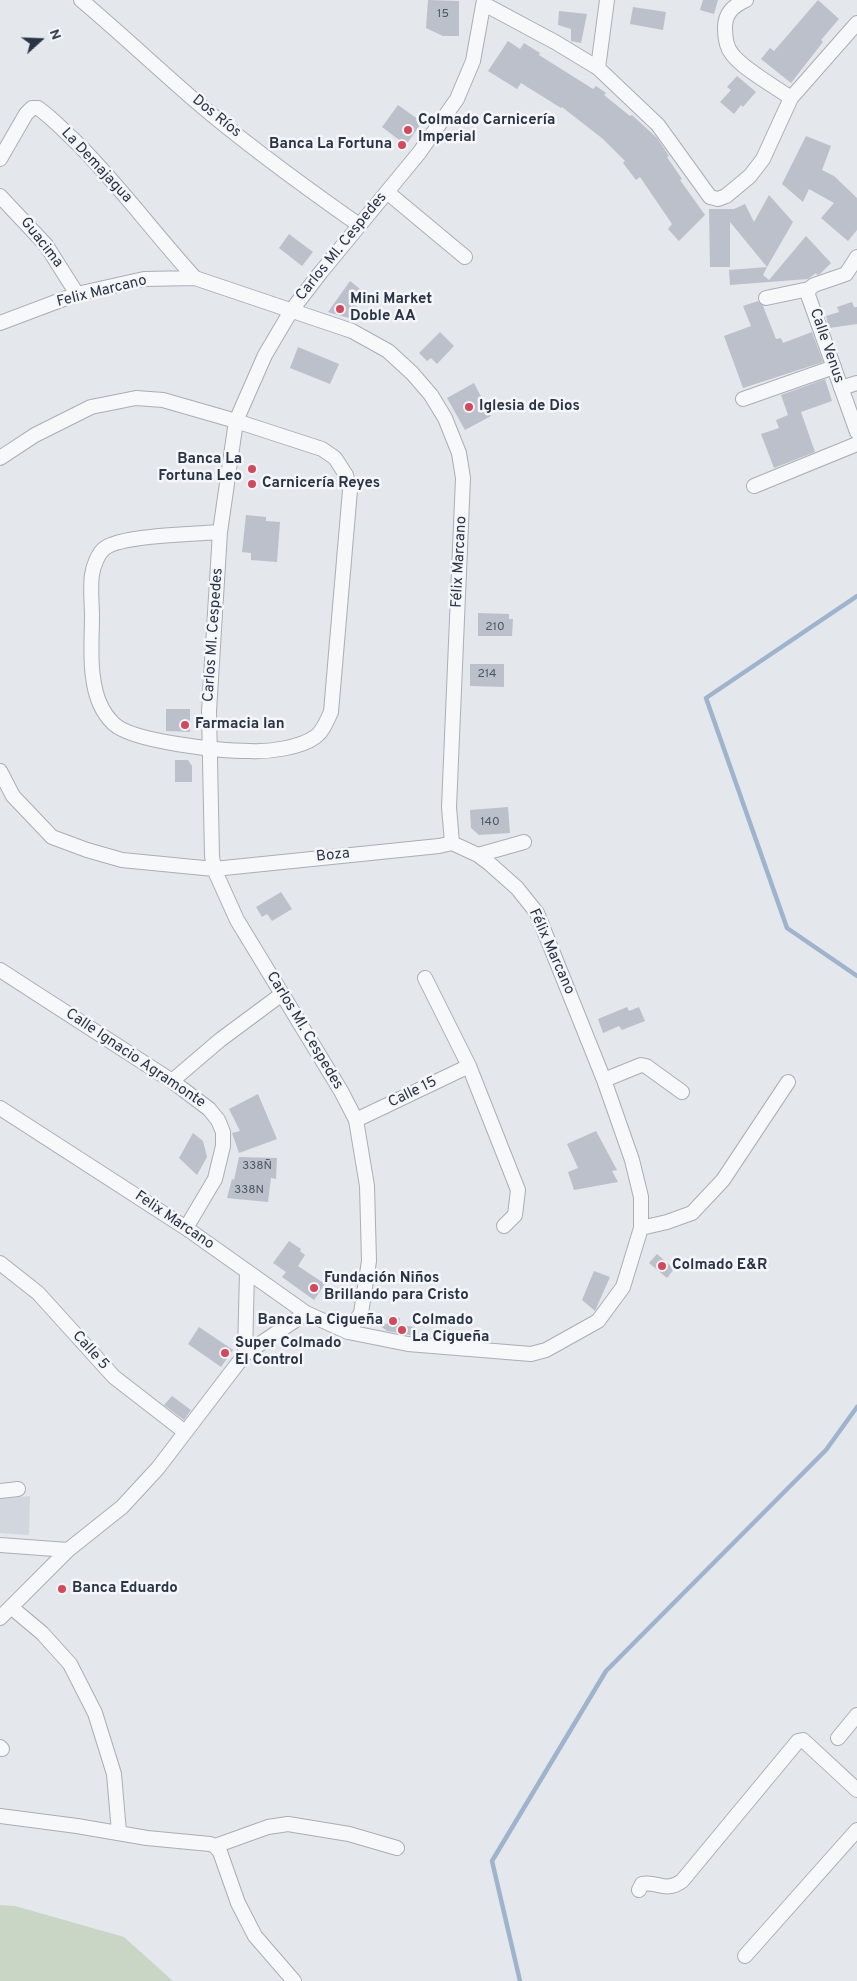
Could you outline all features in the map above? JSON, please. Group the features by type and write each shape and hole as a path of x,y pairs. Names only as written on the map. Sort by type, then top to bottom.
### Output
{"street":[{"name":"Dos Ríos","path":"80,0 126,37 192,98 264,155 359,225"},
{"path":"598,68 606,0"},
{"path":"746,0 734,6 725,19 725,39 731,54 790,98"},
{"name":"Carlos Ml. Cespedes","path":"348,1332 361,1313 369,1261 367,1186 356,1120 341,1091 237,920 214,869 212,856 209,711 220,532 236,421 266,356 291,311 419,153 457,99 473,61 484,2"},
{"path":"484,2 598,68 658,125 710,197 718,199 726,196 750,176 763,159 790,98 857,23"},
{"name":"La Demajagua","path":"0,159 26,114 32,108 38,108 88,154 123,192 162,243 195,278"},
{"path":"387,192 465,257"},
{"name":"Guacima","path":"0,196 46,246 77,294"},
{"name":"Calle Venus","path":"857,257 846,274 814,285 808,295 857,432"},
{"name":"Felix Marcano","path":"0,323 77,294 144,279 195,278 291,311"},
{"path":"766,298 810,289"},
{"name":"Félix Marcano","path":"291,311 352,331 388,351 412,373 431,395 445,418 459,453 463,487 449,807 452,843 478,855 517,888 537,914 604,1080 632,1160 641,1197 641,1228 623,1287 598,1321 546,1350 531,1354 416,1344 348,1332"},
{"path":"743,399 834,367"},
{"path":"841,388 857,383"},
{"path":"0,458 34,435 90,406 136,398 162,400 236,421 322,449 335,458 346,475 350,490 331,712 326,724 317,736 304,743 289,747 250,751 154,740 132,734 116,726 104,714 92,676 92,575 99,556 105,548 114,545 165,535 220,532"},
{"path":"754,486 857,444"},
{"name":"Boza","path":"0,771 13,796 52,837 122,860 214,869 439,846 452,843"},
{"path":"478,855 524,842"},
{"name":"Calle Ignacio Agramonte","path":"0,970 172,1081 209,1109 218,1120 223,1132 223,1146 215,1179 186,1228"},
{"path":"425,978 469,1066 518,1190 515,1215 504,1226"},
{"path":"172,1081 220,1040 282,994"},
{"path":"604,1080 641,1065 646,1066 682,1092"},
{"name":"Calle 15","path":"356,1120 469,1066"},
{"path":"641,1228 667,1222 692,1213 723,1180 788,1082"},
{"name":"Felix Marcano","path":"0,1108 186,1228 306,1313 348,1332"},
{"name":"Calle 5","path":"0,1263 38,1293 114,1377 185,1432"},
{"path":"245,1354 247,1272"},
{"path":"0,1618 68,1550 122,1507 158,1468 245,1354 306,1313"},
{"path":"0,1491 18,1489"},
{"path":"0,1545 68,1550"},
{"path":"11,1607 42,1633 70,1664 95,1713 114,1774 119,1832"},
{"path":"838,1738 857,1715"},
{"path":"639,1890 642,1884 671,1887 682,1881 798,1742 803,1740 857,1790"},
{"path":"0,1816 215,1846 220,1852 238,1903 255,1936 294,1981"},
{"path":"215,1846 268,1827 288,1824 349,1834 397,1848"},
{"path":"745,1956 857,1830"}],"shaded area":[{"path":"30,1496 29,1535 0,1533 0,1499"}],"green space":[{"path":"0,1905 15,1906 124,1937 173,1981 0,1981"}],"building":[{"path":"428,0 459,1 459,36 443,36 426,28"},
{"path":"703,0 718,0 714,14 700,10"},
{"path":"818,0 839,19 821,40 823,42 791,83 761,59 770,48 774,51"},
{"path":"633,7 666,12 663,30 630,24"},
{"path":"559,11 587,14 581,43 571,41 571,29 558,25"},
{"path":"508,41 520,49 524,43 540,53 539,55 593,89 596,86 606,93 604,95 630,116 632,115 657,138 682,179 680,180 705,215 679,241 668,229 672,224 640,177 636,180 623,163 625,161 603,139 562,107 521,83 517,89 488,71"},
{"path":"737,76 756,92 734,114 720,102 731,90 727,87"},
{"path":"398,105 422,122 406,145 382,127"},
{"path":"806,136 831,146 822,170 834,176 857,198 857,230 848,241 821,218 834,203 809,189 803,202 782,184"},
{"path":"769,195 793,222 767,267 730,222 730,267 710,267 709,209 734,209 745,204 754,222"},
{"path":"289,234 313,252 302,266 279,248"},
{"path":"806,236 831,263 820,274 817,275 816,273 808,279 730,285 729,270 767,267 763,275 769,280"},
{"path":"350,281 365,293 349,318 328,312"},
{"path":"758,301 763,306 776,339 781,338 783,343 812,332 823,362 743,388 724,336 751,326 743,306"},
{"path":"852,302 854,307 857,307 857,324 829,328 826,316 839,312 837,307"},
{"path":"440,332 454,346 437,364 431,358 427,361 419,353"},
{"path":"298,347 339,364 330,384 290,368"},
{"path":"825,379 832,401 801,412 815,452 774,468 761,434 779,428 776,420 788,415 781,395"},
{"name":"Iglesia de Dios","path":"474,383 491,416 465,430 447,398"},
{"path":"246,515 266,517 266,521 280,522 277,562 251,560 251,553 242,552"},
{"path":"478,613 509,614 509,619 513,619 512,636 478,636"},
{"path":"470,664 504,664 504,687 470,686"},
{"path":"166,709 190,709 190,732 166,731"},
{"path":"175,760 188,760 192,766 192,782 175,782"},
{"path":"508,807 510,833 479,835 471,828 470,810"},
{"path":"281,892 292,909 272,921 267,914 262,917 256,907"},
{"path":"627,1007 629,1011 639,1007 645,1021 622,1030 619,1026 603,1033 598,1019"},
{"path":"258,1094 277,1139 239,1153 232,1133 240,1131 229,1109"},
{"path":"596,1131 617,1170 612,1171 618,1182 574,1190 568,1172 578,1168 567,1144"},
{"path":"193,1133 203,1141 207,1157 197,1175 179,1158"},
{"path":"239,1157 277,1158 276,1179 271,1178 268,1202 227,1198 232,1179 234,1180"},
{"path":"289,1241 301,1249 300,1251 305,1255 298,1266 325,1284 314,1300 282,1277 286,1272 273,1263"},
{"name":"Colmado E&R","path":"657,1254 674,1269 667,1278 649,1263"},
{"path":"594,1271 610,1277 595,1311 582,1300"},
{"name":"Colmado La Cigueña","path":"388,1316 400,1318 399,1325 415,1327 415,1336 387,1331 375,1322 387,1324"},
{"path":"199,1327 233,1350 221,1367 188,1344"},
{"path":"172,1396 191,1410 184,1420 164,1405"}],"waterway":[{"path":"857,596 706,698 787,928 857,976"},
{"path":"520,1981 492,1861 606,1671 826,1450 857,1407"}],"place":[{"name":"Colmado Carnicería Imperial","path":"408,130"},
{"name":"Banca La Fortuna","path":"402,145"},
{"name":"Mini Market Doble AA","path":"340,309"},
{"name":"Iglesia de Dios","path":"469,407"},
{"name":"Banca La Fortuna Leo","path":"252,469"},
{"name":"Carnicería Reyes","path":"252,484"},
{"name":"Farmacia Ian","path":"185,725"},
{"name":"Colmado E&R","path":"662,1266"},
{"name":"Fundación Niños Brillando para Cristo","path":"314,1288"},
{"name":"Banca La Cigueña","path":"393,1321"},
{"name":"Colmado La Cigueña","path":"402,1330"},
{"name":"Super Colmado El Control","path":"225,1353"},
{"name":"Banca Eduardo","path":"62,1589"}]}
